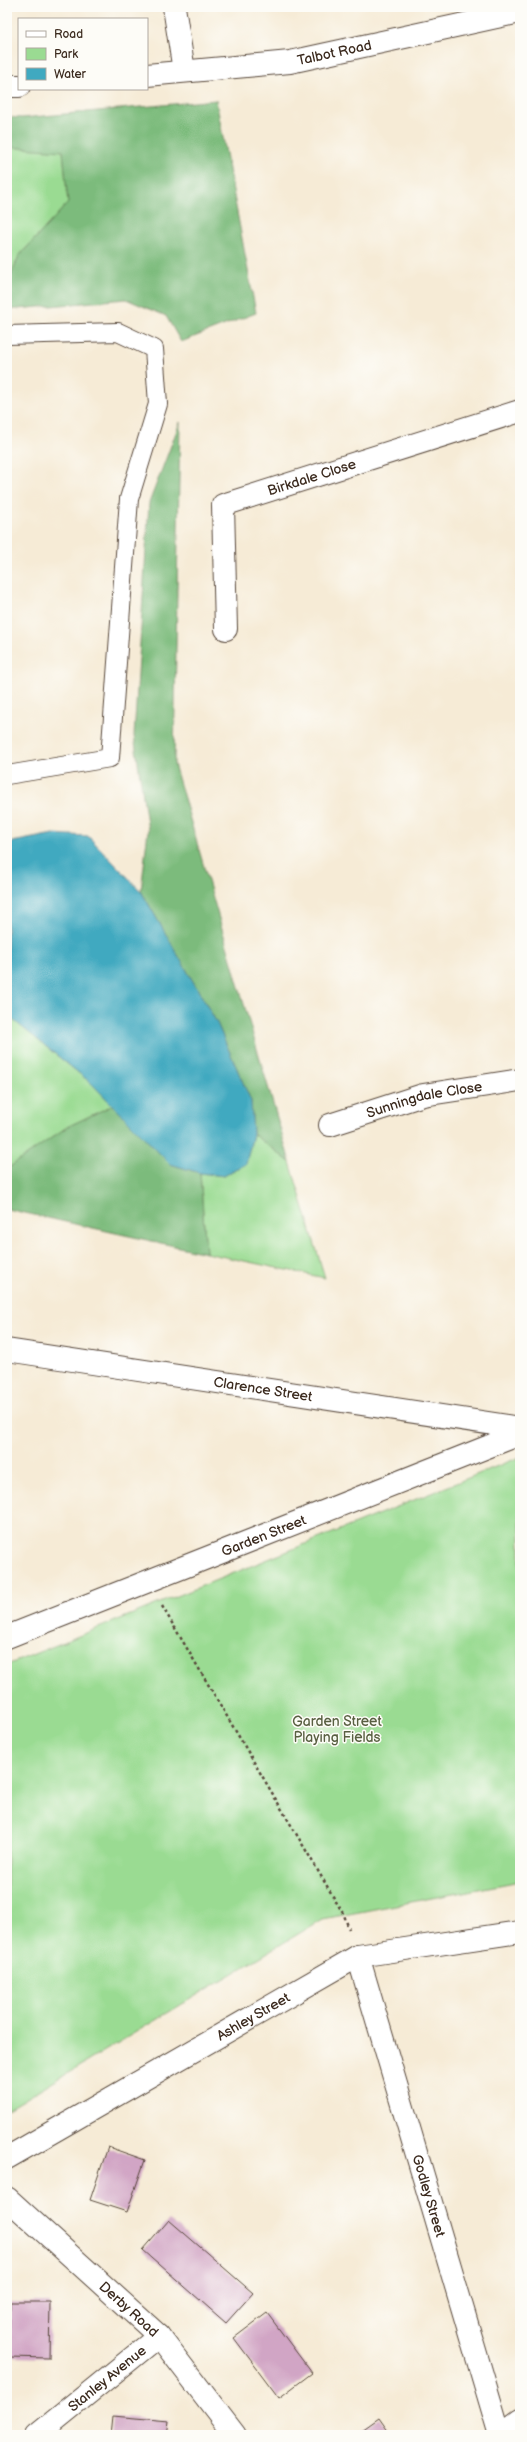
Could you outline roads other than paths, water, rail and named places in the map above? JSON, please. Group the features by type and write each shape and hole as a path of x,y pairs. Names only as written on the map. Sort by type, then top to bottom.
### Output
{"street":[{"path":"174,7 184,71"},
{"name":"Talbot Road","path":"148,75 290,62 520,12"},
{"path":"7,86 18,86"},
{"name":"Birkdale Close","path":"226,629 223,505 520,411"},
{"name":"Sunningdale Close","path":"330,1125 423,1095 520,1080"},
{"name":"Clarence Street","path":"7,1350 520,1428"},
{"name":"Garden Street","path":"7,1637 520,1434"},
{"name":"Ashley Street","path":"7,2158 358,1956 520,1932"},
{"name":"Godley Street","path":"358,1956 500,2435"},
{"name":"Derby Road","path":"7,2198 159,2336 235,2435"},
{"name":"Stanley Avenue","path":"37,2435 159,2336"},
{"path":"500,2435 520,2420"}],"lane":[{"path":"7,335 118,332 154,349 158,404 129,499 110,758 7,775"}],"water":[{"path":"53,834 88,836 141,891 217,1023 251,1101 253,1134 246,1164 224,1176 200,1173 170,1164 91,1083 7,1015 7,843"}],"park label":[{"name":"Garden Street Playing Fields","path":"337,1730"}]}
